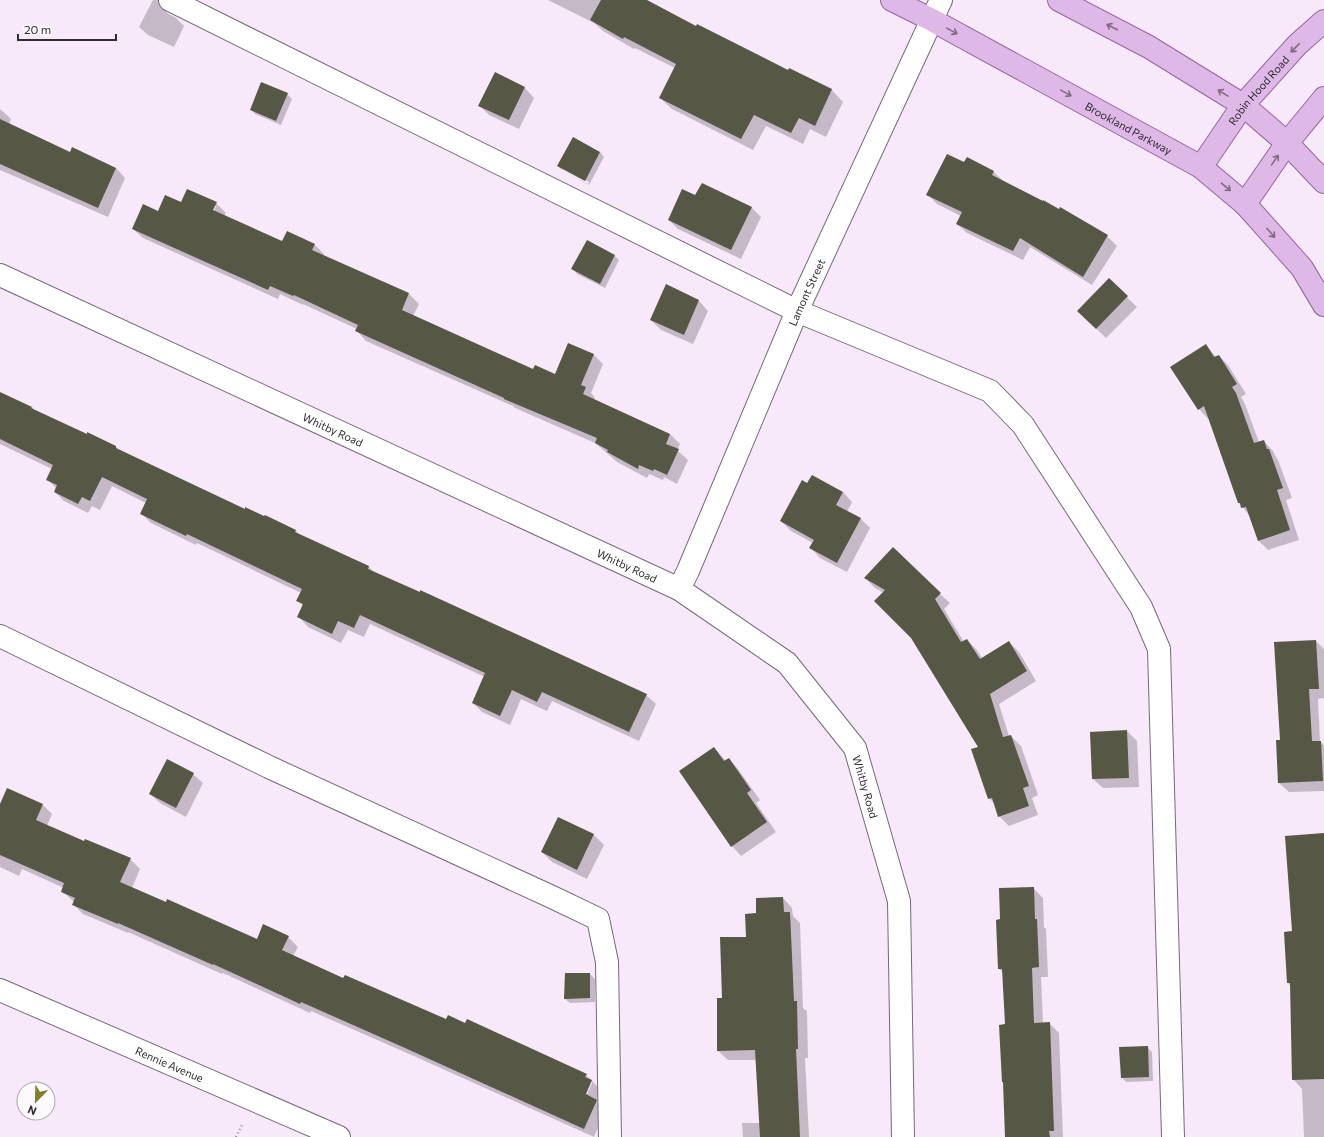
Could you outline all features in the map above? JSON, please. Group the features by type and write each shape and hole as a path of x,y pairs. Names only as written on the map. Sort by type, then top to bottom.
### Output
{"main road":[{"name":"Brookland Parkway","path":"892,0 932,20 1201,167 1245,204 1302,268 1324,305"},
{"path":"1059,0 1149,46 1243,106 1288,143 1324,182"},
{"name":"Robin Hood Road","path":"1201,167 1243,106 1297,45 1324,21"},
{"path":"1245,204 1288,143 1324,98"}],"street":[{"path":"170,0 797,311 990,391 1022,425 1141,607 1159,649 1173,1137"},
{"name":"Lamont Street","path":"679,589 688,571 797,311 941,0"},
{"name":"Whitby Road","path":"0,274 679,589 787,663 854,748 898,901 904,1137"},
{"path":"0,636 269,767 598,919 607,962 610,1137"},
{"name":"Rennie Avenue","path":"0,990 339,1137"}],"path":[{"path":"236,1137 243,1122"}],"building":[{"path":"601,0 647,0 696,26 697,24 788,70 789,68 832,89 815,126 799,118 791,133 754,115 741,139 659,98 676,64 624,37 623,39 590,20"},
{"path":"495,72 525,87 509,120 478,106"},
{"path":"261,82 288,93 276,121 250,110"},
{"path":"0,119 70,152 72,147 116,168 98,208 0,164"},
{"path":"573,137 600,152 585,181 557,166"},
{"path":"947,154 964,162 967,157 994,171 992,175 1059,209 1060,207 1108,235 1083,277 1020,238 1013,251 956,224 962,212 926,195"},
{"path":"702,183 752,207 731,250 668,220 682,189 695,195"},
{"path":"187,189 217,202 213,210 282,241 287,231 315,244 312,250 409,293 402,310 533,369 535,365 555,374 568,343 594,354 581,385 586,387 583,394 670,434 666,444 679,449 667,475 654,469 653,471 639,465 638,469 607,452 608,450 595,443 597,438 504,399 355,331 358,325 294,295 293,296 270,286 268,290 132,229 143,204 158,211 165,195 181,202"},
{"path":"587,240 615,255 600,284 571,269"},
{"path":"1109,278 1128,296 1096,329 1077,311"},
{"path":"666,284 699,300 684,335 650,320"},
{"path":"1206,344 1214,357 1219,355 1237,384 1232,387 1236,393 1254,443 1264,440 1267,449 1269,449 1283,488 1277,490 1290,530 1258,541 1246,507 1241,508 1240,503 1238,503 1204,406 1198,410 1170,367"},
{"path":"0,392 87,434 87,432 116,446 116,448 245,509 245,507 264,516 265,515 296,530 295,532 369,566 368,569 420,592 420,590 647,694 629,732 542,692 537,702 512,690 500,716 472,703 485,673 360,615 354,628 338,621 332,634 297,617 303,604 296,601 302,589 187,534 186,536 140,514 147,499 102,477 90,501 82,497 78,504 54,492 57,485 46,480 53,465 0,439"},
{"path":"812,475 843,492 836,505 861,518 837,563 809,548 814,540 780,521 802,480 807,483"},
{"path":"893,547 941,593 935,599 961,642 967,639 980,659 1009,641 1027,671 990,694 1003,737 1011,735 1029,786 1023,788 1029,806 998,817 992,798 988,799 971,749 978,747 911,638 874,601 885,590 864,578"},
{"path":"1316,640 1319,689 1309,689 1312,741 1321,741 1323,781 1278,783 1276,740 1280,740 1274,642"},
{"path":"1127,730 1129,778 1092,779 1090,732"},
{"path":"714,747 724,761 729,758 751,790 747,793 767,822 731,847 679,771"},
{"path":"167,759 194,773 176,808 149,794"},
{"path":"7,788 43,804 36,820 84,841 85,839 131,858 120,882 166,902 167,899 257,939 263,924 289,936 282,950 343,978 345,975 446,1019 448,1015 465,1023 467,1019 587,1074 585,1077 592,1080 586,1094 597,1100 584,1129 301,1002 300,1004 213,964 72,905 75,898 61,892 64,883 0,855 0,804"},
{"path":"558,817 594,834 577,870 541,852"},
{"path":"1324,833 1324,1079 1292,1080 1290,983 1287,983 1284,932 1292,931 1285,836"},
{"path":"1034,887 1039,967 1032,968 1034,1023 1050,1022 1054,1131 1049,1131 1050,1137 1005,1137 999,1025 1005,1024 1002,969 998,969 996,920 1000,919 999,888"},
{"path":"783,897 784,912 790,912 794,1001 797,1001 798,1049 796,1049 800,1137 760,1137 755,1050 717,1051 717,998 722,998 720,937 746,937 745,914 756,913 756,898"},
{"path":"565,973 590,973 590,998 564,999"},
{"path":"1148,1046 1149,1077 1121,1078 1119,1047"}]}
